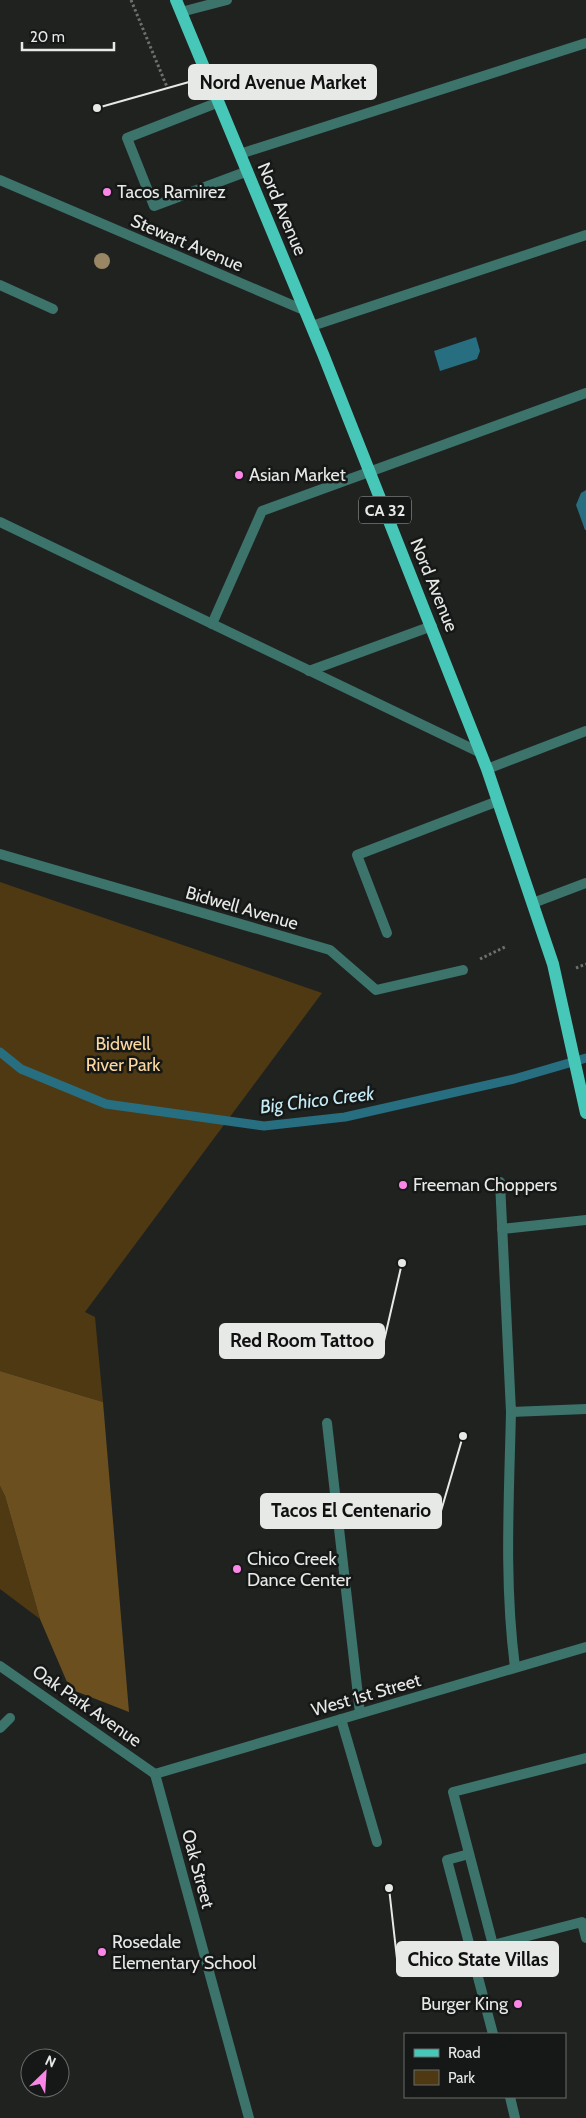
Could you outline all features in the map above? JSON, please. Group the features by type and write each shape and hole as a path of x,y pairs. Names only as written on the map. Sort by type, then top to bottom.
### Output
{"main road":[{"name":"Nord Avenue","path":"179,6 306,311 432,626 498,801 553,964 586,1113"}],"street":[{"path":"179,6 227,0"},
{"path":"240,154 586,43"},
{"path":"218,102 127,138 154,206 248,170"},
{"name":"Stewart Avenue","path":"0,180 306,311"},
{"path":"312,326 586,235"},
{"path":"0,285 53,309"},
{"path":"212,624 262,511 586,393"},
{"path":"0,522 480,753"},
{"path":"309,671 432,626"},
{"path":"486,769 586,731"},
{"path":"387,933 357,855 498,801"},
{"name":"Bidwell Avenue","path":"0,854 330,950 376,990 463,970"},
{"path":"533,903 586,883"},
{"path":"500,1182 511,1412 509,1617 515,1667"},
{"path":"502,1229 586,1220"},
{"path":"511,1412 586,1409"},
{"path":"327,1423 360,1713"},
{"name":"West 1st Street","path":"155,1774 586,1647"},
{"name":"Oak Park Avenue","path":"0,1666 155,1774"},
{"path":"0,1728 10,1718"},
{"path":"341,1719 377,1842"},
{"path":"586,1758 453,1792 493,1945 582,1922 586,1938"},
{"name":"Oak Street","path":"155,1774 249,2118"},
{"path":"469,1854 447,1860 493,2033"},
{"path":"510,2098 516,2118"}],"path":[{"path":"130,0 167,87"},
{"path":"491,953 505,947"}],"green space":[{"name":"Bidwell River Park","path":"0,882 322,993 85,1312 95,1317 103,1402 0,1371"},
{"path":"0,1486 5,1496 40,1619 0,1589"}],"shaded area":[{"path":"0,1371 103,1402 129,1712 70,1689 40,1619 5,1496 0,1486"}],"water":[{"path":"476,337 480,351 477,359 440,371 434,351"},
{"path":"586,490 585,530 576,505 581,493"}],"waterway":[{"name":"Big Chico Creek","path":"0,1052 21,1069 106,1104 264,1126 345,1117 514,1079 586,1058"}],"place":[{"name":"Nord Avenue Market","path":"97,108"},
{"name":"Tacos Ramirez","path":"107,192"},
{"name":"Asian Market","path":"239,475"},
{"name":"Freeman Choppers","path":"403,1185"},
{"name":"Red Room Tattoo","path":"402,1263"},
{"name":"Tacos El Centenario","path":"463,1436"},
{"name":"Chico Creek Dance Center","path":"237,1569"},
{"name":"Chico State Villas","path":"389,1888"},
{"name":"Rosedale Elementary School","path":"102,1952"},
{"name":"Burger King","path":"518,2004"}]}
